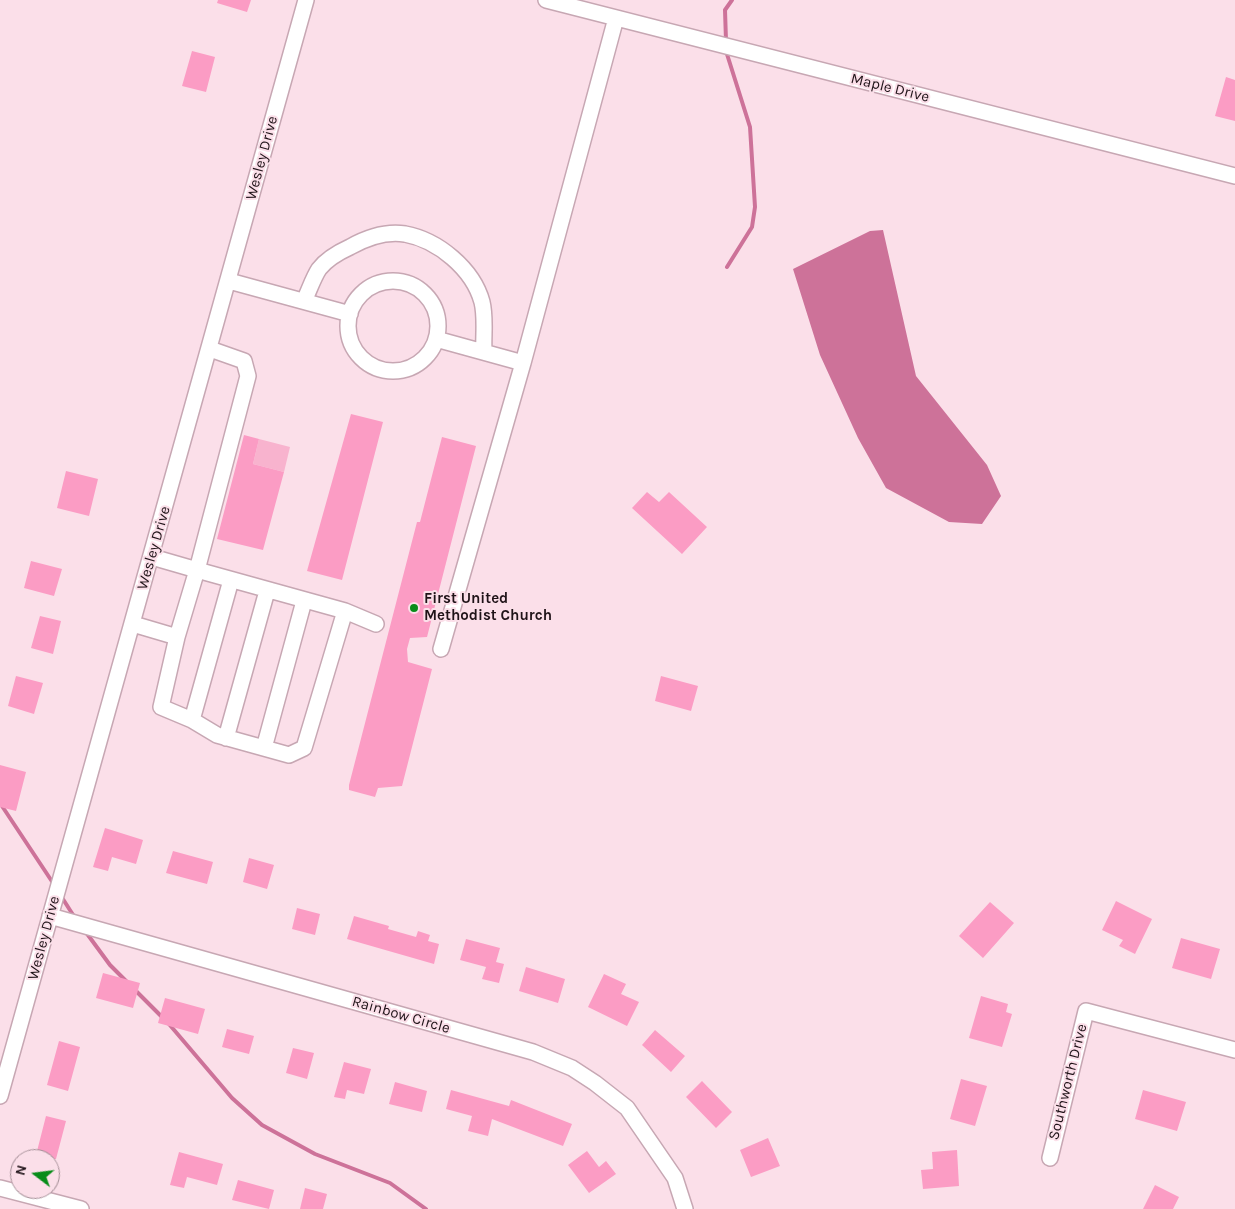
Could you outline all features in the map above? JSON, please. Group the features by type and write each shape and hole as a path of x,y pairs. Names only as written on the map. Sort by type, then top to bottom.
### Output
{"street":[{"name":"Wesley Drive","path":"0,1096 306,0"},
{"name":"Maple Drive","path":"546,0 1235,176"},
{"path":"441,649 523,363 616,18"},
{"path":"304,301 319,269 337,254 360,242 382,234 404,234 428,242 449,255 467,274 482,302 484,352"},
{"path":"229,281 350,314"},
{"path":"392,281 406,282 424,294 436,311 438,325 436,339 429,353 418,364 404,370 388,371 373,367 361,357 352,345 348,330 350,314 356,301 365,290 378,284 392,281"},
{"path":"436,339 523,363"},
{"path":"210,349 244,360 248,376 197,570 177,637 161,707 192,720 216,735 226,738 289,755 304,748 345,611"},
{"path":"152,557 267,591 345,611 376,624"},
{"path":"192,720 231,580"},
{"path":"226,738 267,591"},
{"path":"264,748 304,601"},
{"path":"133,624 177,637"},
{"name":"Rainbow Circle","path":"50,916 532,1052 572,1068 627,1108 675,1178 684,1209"},
{"name":"Southworth Drive","path":"1050,1158 1086,1011 1235,1050"},
{"path":"0,1188 81,1209"}],"shaded area":[{"path":"883,230 916,376 987,465 1001,496 982,524 949,522 886,488 858,438 820,355 793,269 870,231"},
{"path":"259,439 290,447 284,472 253,464"}],"building":[{"path":"218,0 251,0 247,12 217,3"},
{"path":"192,51 215,57 206,92 182,86"},
{"path":"1226,77 1235,80 1235,121 1215,116"},
{"path":"351,414 383,422 342,580 307,571"},
{"path":"244,435 259,439 253,464 284,472 263,550 217,539"},
{"path":"442,437 476,446 427,637 410,638 407,649 408,662 432,669 402,786 378,788 375,797 349,790 349,785 417,522 420,522"},
{"path":"66,471 98,479 89,516 57,508"},
{"path":"647,492 659,502 669,492 707,527 682,554 632,508"},
{"path":"31,561 62,569 54,596 24,588"},
{"path":"40,616 61,621 53,654 31,648"},
{"path":"16,676 43,683 34,714 8,706"},
{"path":"661,676 698,686 691,711 655,701"},
{"path":"0,765 26,772 16,811 0,807"},
{"path":"105,828 143,840 136,864 112,857 108,871 93,867"},
{"path":"173,851 213,862 207,884 166,873"},
{"path":"249,858 274,865 267,889 243,882"},
{"path":"1116,901 1152,919 1135,954 1119,946 1123,940 1102,930"},
{"path":"990,902 1014,923 983,958 959,936"},
{"path":"297,908 320,914 315,935 292,929"},
{"path":"354,916 389,926 388,929 416,937 418,931 430,935 428,941 439,944 434,964 347,939"},
{"path":"1181,938 1220,949 1211,979 1172,968"},
{"path":"466,939 500,948 496,962 504,964 499,983 482,979 486,967 460,960"},
{"path":"526,967 565,979 558,1003 519,991"},
{"path":"103,973 140,983 133,1008 96,998"},
{"path":"604,974 626,984 621,994 639,1002 627,1026 588,1007"},
{"path":"981,996 1008,1004 1006,1012 1012,1014 1002,1047 969,1038"},
{"path":"165,998 205,1009 198,1034 158,1023"},
{"path":"227,1029 254,1036 249,1054 222,1047"},
{"path":"655,1030 685,1056 671,1072 642,1045"},
{"path":"59,1041 80,1047 68,1091 47,1085"},
{"path":"293,1048 314,1053 307,1079 286,1073"},
{"path":"344,1062 371,1069 364,1094 347,1090 345,1099 334,1097"},
{"path":"961,1079 987,1086 975,1126 950,1119"},
{"path":"702,1081 732,1112 716,1128 686,1097"},
{"path":"395,1082 427,1091 422,1112 389,1104"},
{"path":"451,1090 509,1106 511,1100 572,1124 563,1146 492,1119 488,1136 468,1131 472,1116 446,1109"},
{"path":"1143,1090 1186,1102 1177,1131 1135,1119"},
{"path":"46,1116 66,1121 59,1149 38,1149"},
{"path":"768,1138 780,1166 751,1177 740,1150"},
{"path":"957,1150 959,1186 923,1189 921,1170 933,1169 932,1152"},
{"path":"587,1151 599,1167 606,1161 616,1174 589,1193 568,1165"},
{"path":"179,1152 223,1164 217,1185 187,1177 184,1188 170,1185"},
{"path":"238,1180 274,1190 269,1209 232,1200"},
{"path":"1155,1185 1179,1197 1173,1209 1143,1209"},
{"path":"305,1188 327,1194 323,1209 300,1209"}],"waterway":[{"path":"726,41 725,10 732,0"},
{"path":"726,51 750,127 755,207 752,227 727,267"},
{"path":"0,803 55,886"},
{"path":"61,896 75,918"},
{"path":"85,931 110,965 127,982"},
{"path":"135,990 162,1017"},
{"path":"169,1024 232,1098 262,1125 315,1154 390,1183 426,1209"}],"place":[{"name":"First United Methodist Church","path":"414,608"}]}
